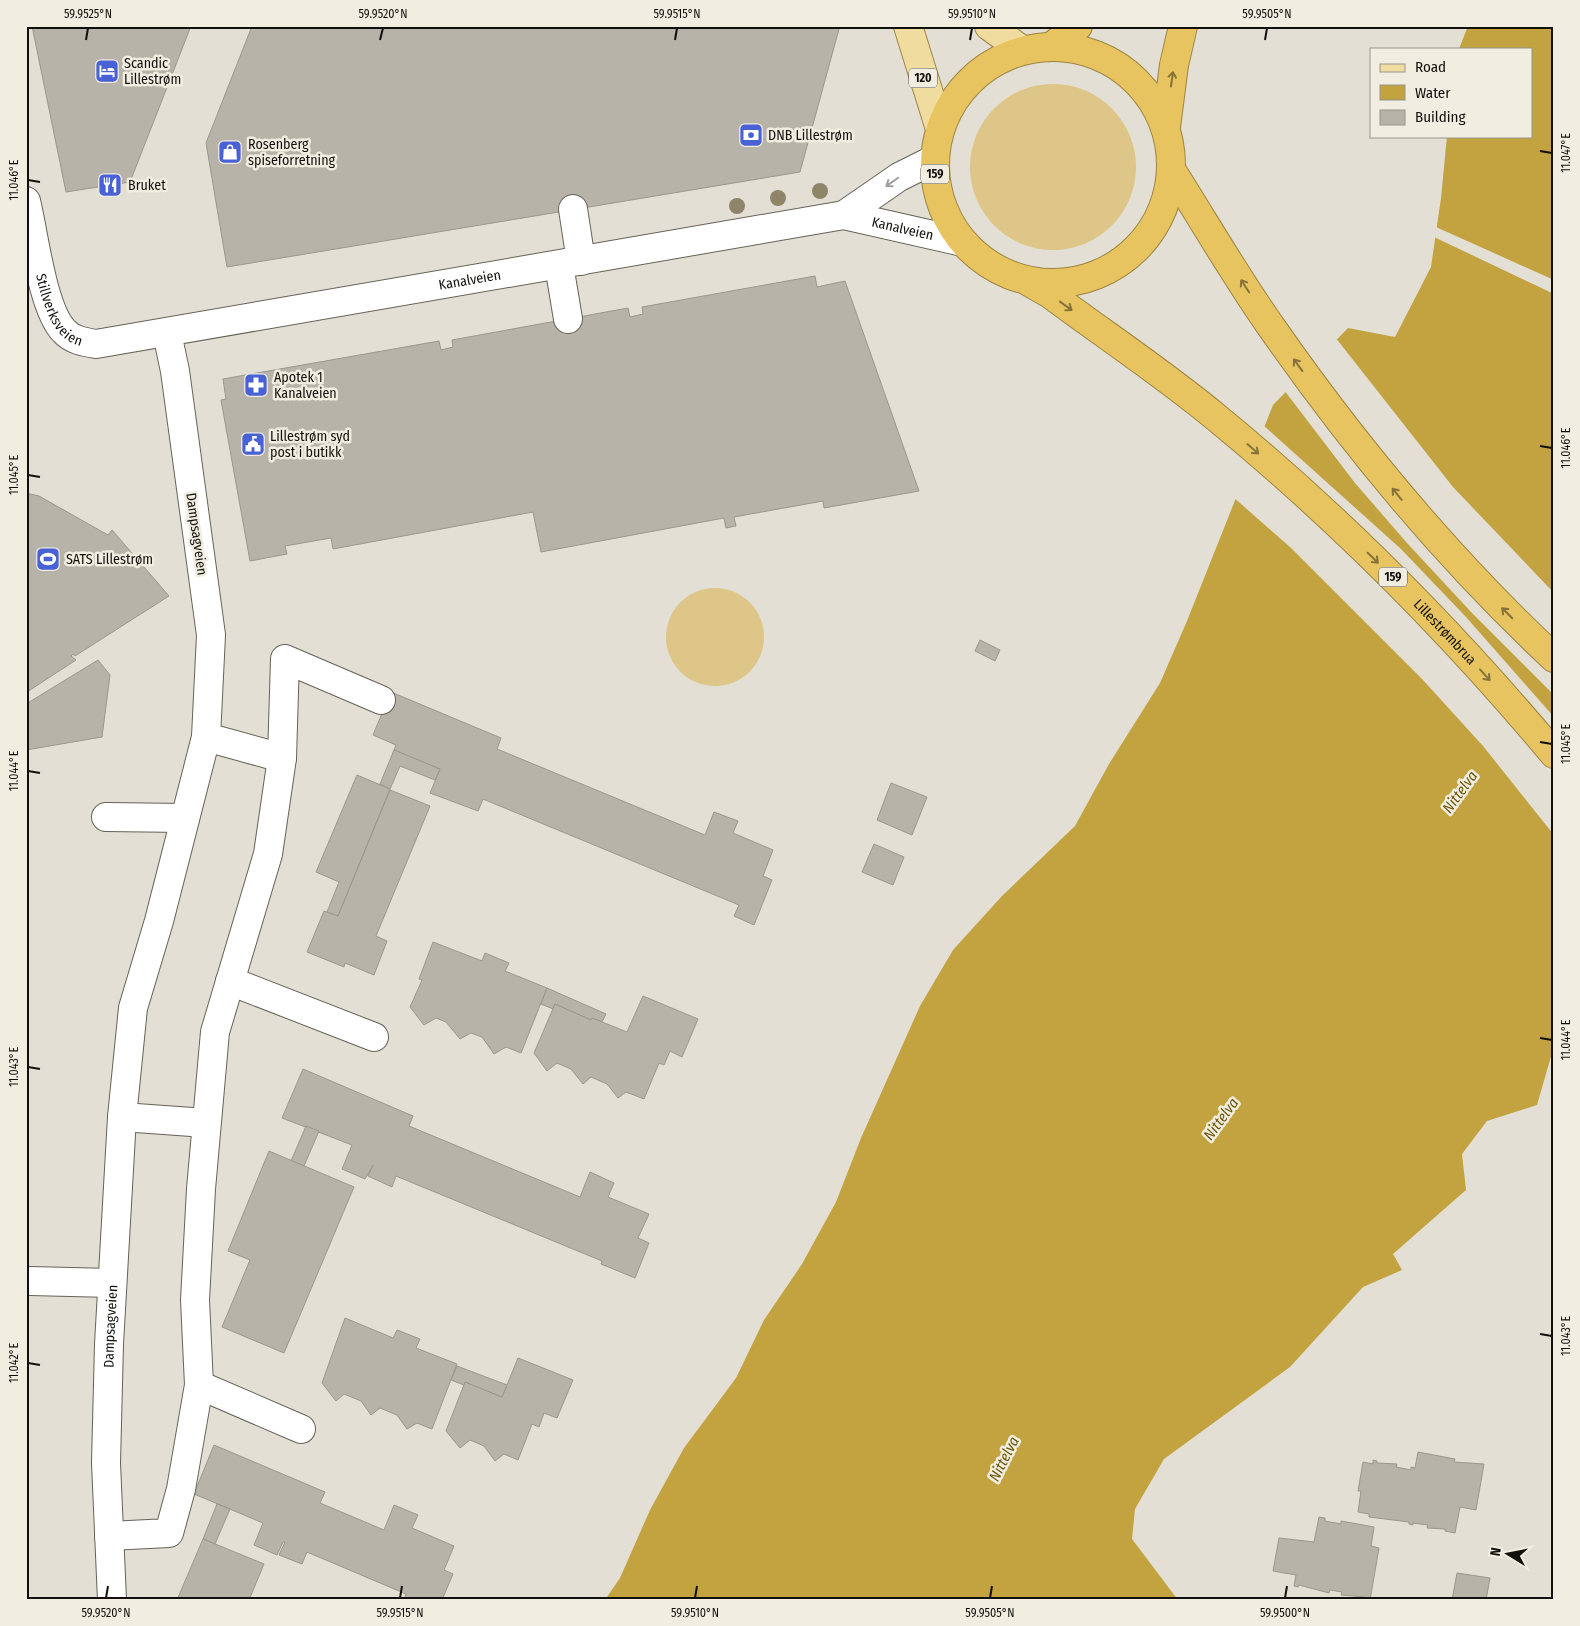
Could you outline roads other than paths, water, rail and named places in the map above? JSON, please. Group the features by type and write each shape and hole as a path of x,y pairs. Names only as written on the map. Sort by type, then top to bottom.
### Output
{"highway":[{"name":"159","path":"1052,46 1078,26"},
{"name":"159","path":"1166,127 1174,65 1183,26"},
{"name":"159","path":"1052,46 1096,54 1122,68 1144,88 1160,113 1166,127 1172,156 1172,171 1167,200 1162,214 1146,240 1124,260 1098,275 1070,283 1025,280 1011,276 984,262 963,242 954,230 941,203 935,159 940,129 952,102 971,79 995,62 1022,50 1052,46"},
{"name":"159","path":"1172,171 1271,327 1364,452 1416,517 1480,585 1554,658"},
{"name":"Lillestrømbrua","path":"1025,280 1050,294 1216,417 1328,515 1386,571 1470,658 1554,754"}],"main road":[{"name":"120","path":"908,26 940,129"},
{"path":"989,26 1022,50"}],"street":[{"name":"Kanalveien","path":"844,215 899,177 935,159"},
{"name":"Stillverksveien","path":"26,201 43,281 55,318 64,332 78,340 96,344"},
{"path":"568,319 573,210"},
{"name":"Kanalveien","path":"96,344 844,215 963,242"},
{"name":"Dampsagveien","path":"112,1600 106,1463 112,1283 122,1117 133,1008 159,921 206,737 211,635 175,370 167,333"},
{"path":"109,1536 169,1533 182,1489 199,1385 195,1300 206,1124 216,1032 268,854 282,758 285,659 381,700"},
{"path":"206,737 282,758"},
{"path":"106,818 186,818"},
{"path":"230,981 374,1036"},
{"path":"122,1117 206,1124"},
{"path":"30,1281 112,1283"},
{"path":"199,1385 301,1429"}],"water":[{"name":"Nittelva","path":"1468,26 1554,26 1554,1046 1537,1105 1487,1121 1462,1154 1466,1190 1393,1254 1402,1270 1363,1287 1290,1367 1164,1459 1135,1509 1132,1539 1178,1600 605,1600 620,1578 650,1510 684,1448 736,1378 764,1320 802,1264 836,1202 861,1138 920,1006 953,950 1002,896 1075,826 1109,764 1160,683 1187,621 1273,405 1348,328 1395,337 1431,267 1441,198 1447,138 1532,138 1532,48 1459,48"}],"place":[{"name":"Scandic Lillestrøm","path":"107,71"},
{"name":"DNB Lillestrøm","path":"751,135"},
{"name":"Rosenberg spiseforretning","path":"230,152"},
{"name":"Bruket","path":"110,185"},
{"name":"Apotek 1 Kanalveien","path":"256,385"},
{"name":"Lillestrøm syd post i butikk","path":"253,444"},
{"name":"SATS Lillestrøm","path":"48,559"}]}
